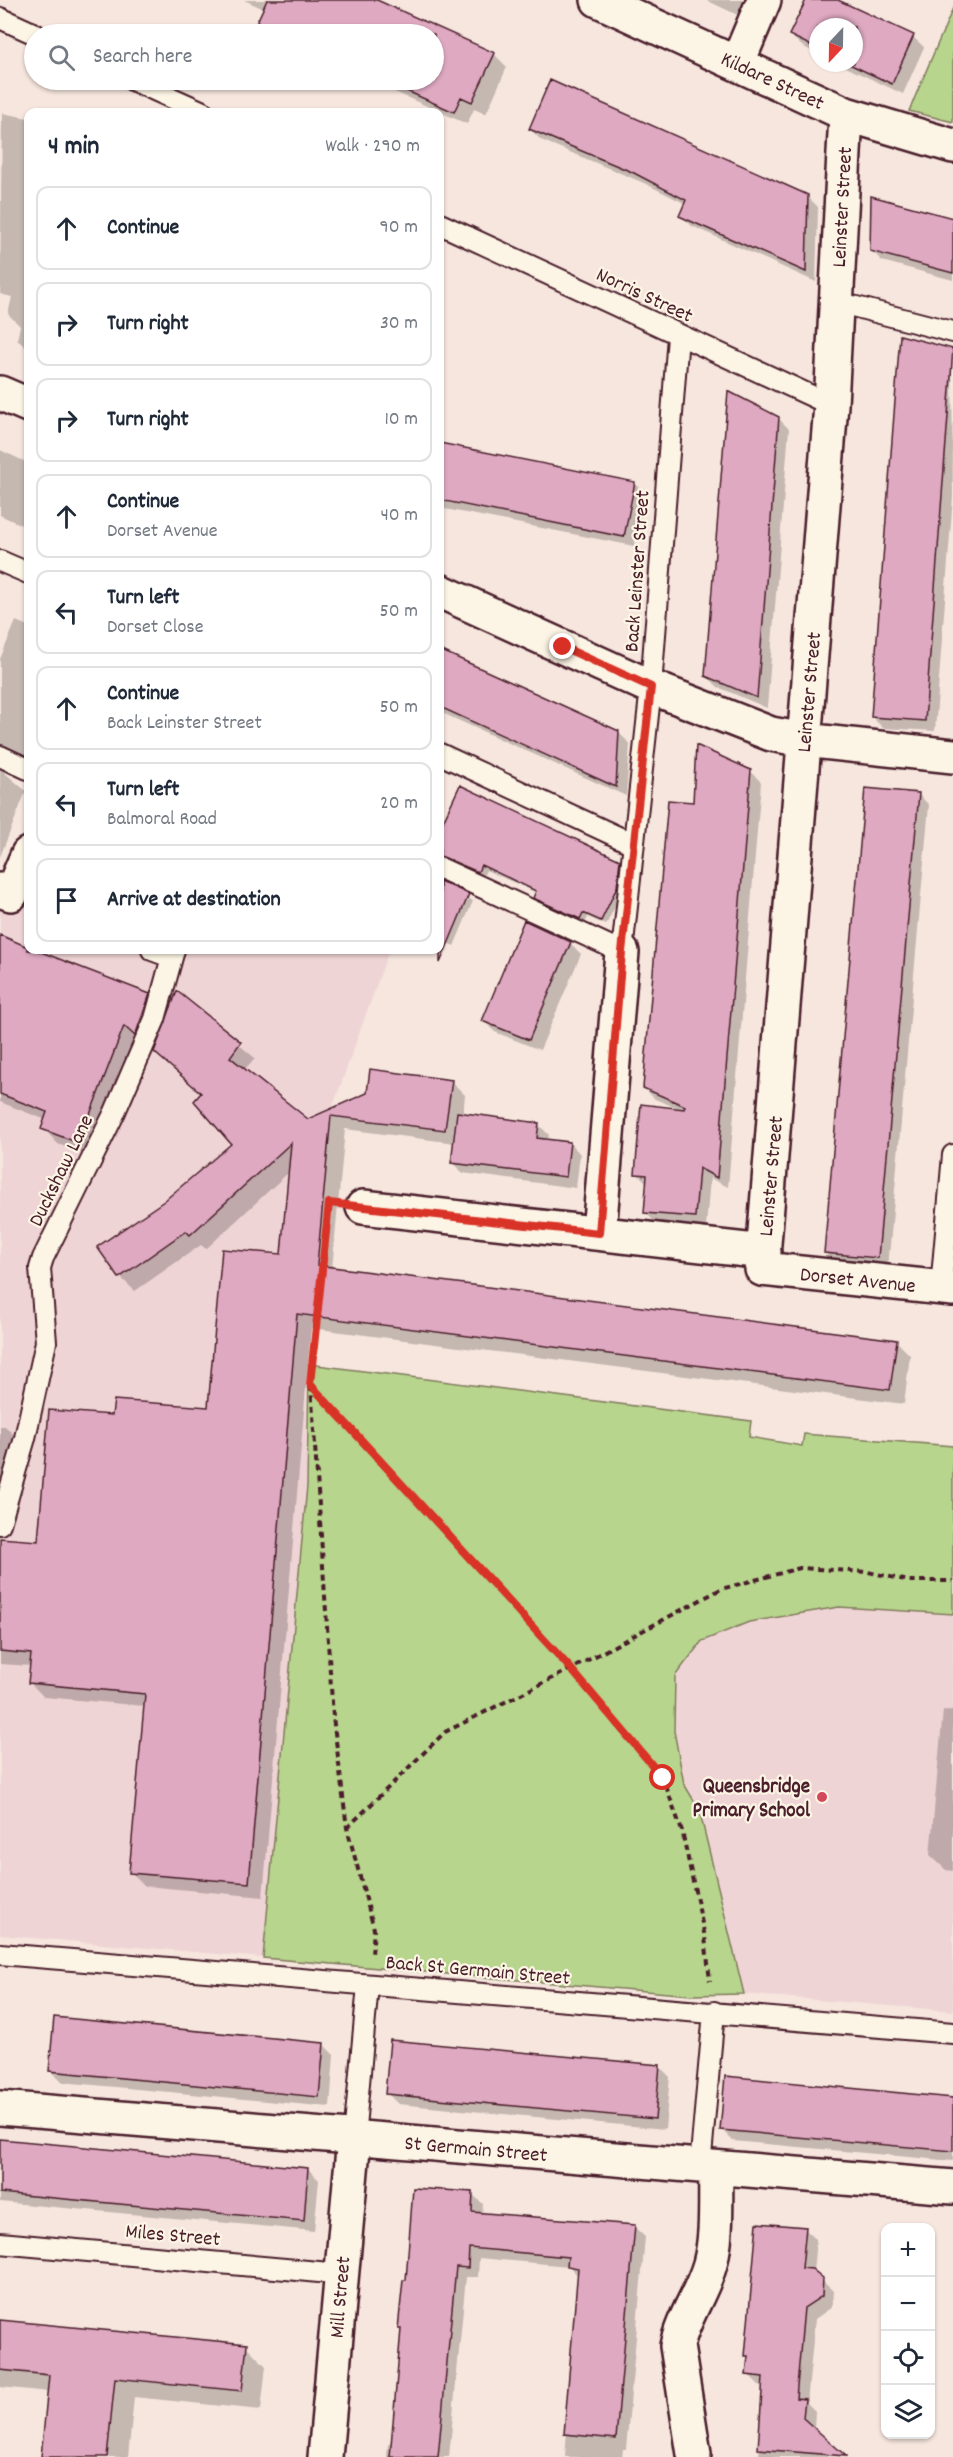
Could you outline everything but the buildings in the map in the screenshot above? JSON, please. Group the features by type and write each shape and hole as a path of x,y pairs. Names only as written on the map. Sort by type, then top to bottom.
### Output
{"street":[{"name":"Kildare Street","path":"598,0 846,114 953,146"},
{"path":"736,64 764,0"},
{"name":"Leinster Street","path":"763,1260 831,405 846,114"},
{"path":"0,393 24,403"},
{"path":"444,593 651,687 771,734 804,740 953,756"},
{"path":"13,895 24,865"},
{"path":"599,1233 622,952"},
{"name":"Dorset Avenue","path":"363,1207 599,1233 947,1289"},
{"name":"St Germain Street","path":"0,2108 953,2187"},
{"name":"Mill Street","path":"325,2457 354,2138"},
{"path":"696,2456 677,2346 680,2332 710,2264 714,2245 708,2167"}],"lane":[{"path":"0,18 24,29"},
{"path":"154,90 194,108"},
{"name":"Norris Street","path":"444,226 831,405"},
{"path":"837,302 953,332"},
{"name":"Back Leinster Street","path":"622,952 651,687 678,336"},
{"path":"0,561 24,571"},
{"path":"0,756 24,767"},
{"path":"444,756 633,844"},
{"path":"444,870 622,952"},
{"name":"Duckshaw Lane","path":"0,1524 25,1438 46,1342 40,1268 43,1258 114,1114 150,1030 172,954"},
{"path":"947,1289 953,1155"},
{"name":"Back St Germain Street","path":"0,1954 953,2033"},
{"path":"354,2138 369,1985"},
{"path":"708,2167 714,2012"},
{"name":"Miles Street","path":"0,2243 341,2274"}],"path":[{"path":"363,1207 329,1203 310,1384 333,1717 347,1828 374,1929 369,1985"},
{"path":"310,1384 571,1669 663,1778 682,1831 703,1926 714,2012"},
{"path":"347,1828 445,1732 571,1669 721,1589 800,1568 868,1572 909,1581 953,1581"}],"shaded area":[{"path":"0,874 24,883 24,954 388,954 332,1109 306,1384 307,1486 263,1958 0,1935"},
{"name":"Queensbridge Primary School","path":"839,1607 953,1614 953,2011 744,1994 699,1809 684,1784 674,1731 675,1676 702,1641 749,1622"}],"green space":[{"path":"953,8 953,122 909,111"},
{"path":"309,1364 751,1421 749,1437 802,1446 804,1434 953,1446 953,1614 839,1607 749,1622 702,1641 675,1676 674,1731 684,1784 699,1809 744,1994 691,1995 263,1958 307,1486"}],"place":[{"name":"Queensbridge Primary School","path":"822,1797"}],"route":[{"path":"563,647 651,687 622,952 599,1233 329,1203 310,1384 571,1669 663,1778"}]}
